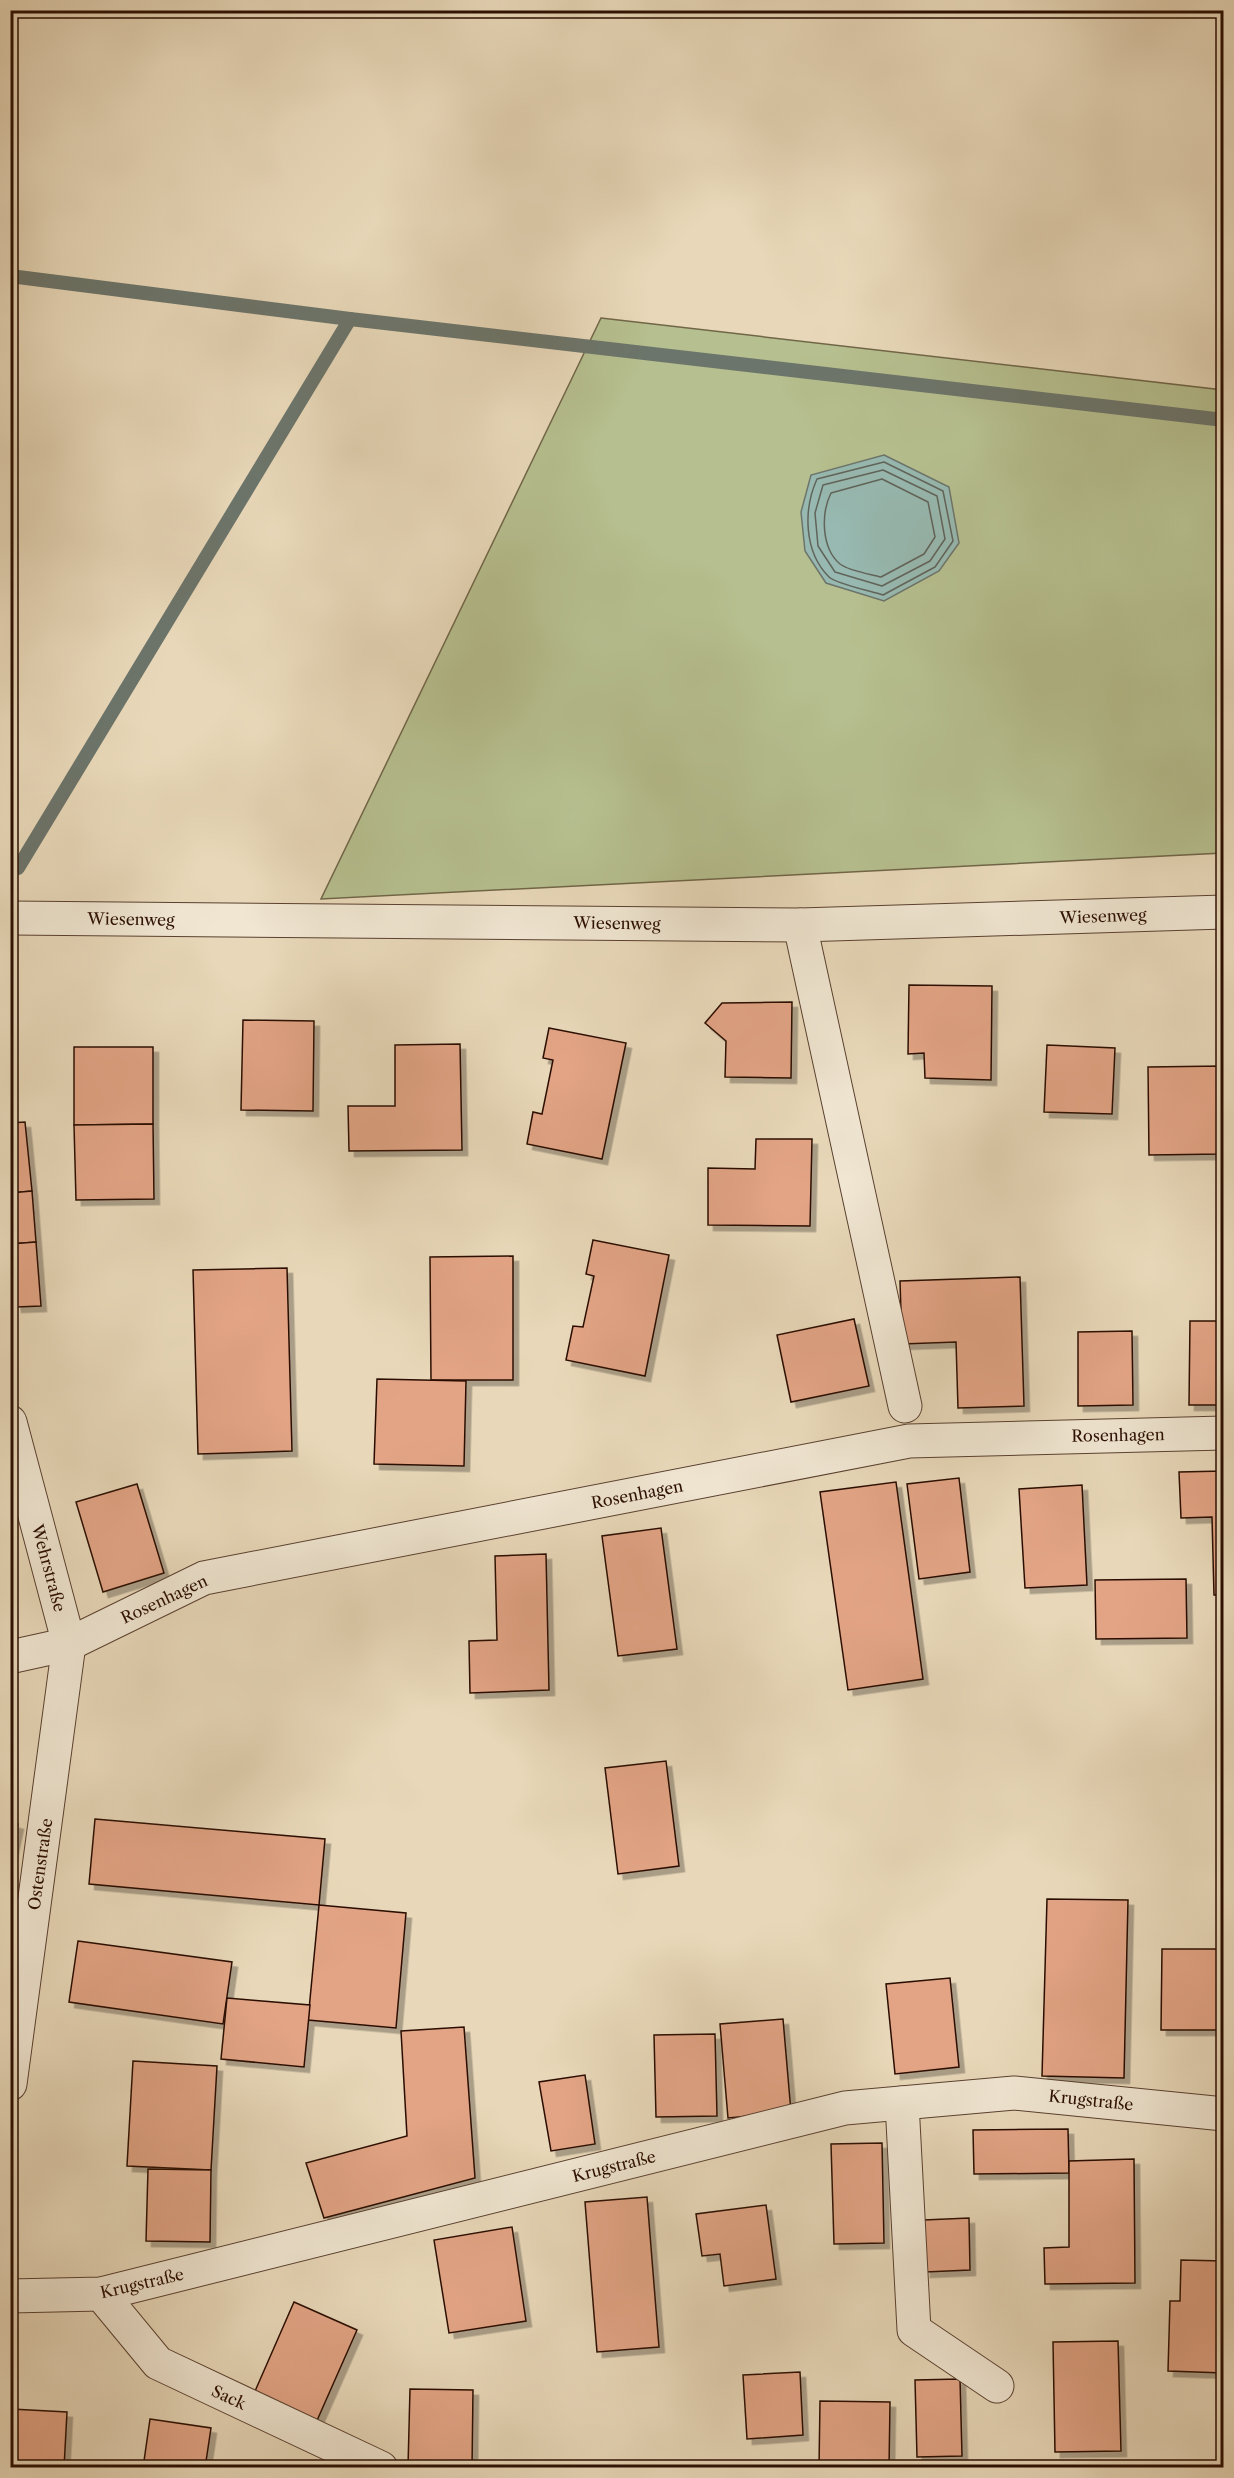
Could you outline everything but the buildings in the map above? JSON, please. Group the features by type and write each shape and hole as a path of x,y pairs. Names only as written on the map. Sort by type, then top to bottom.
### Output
{"street":[{"name":"Wiesenweg","path":"10,918 800,925 1224,912"},
{"path":"800,925 905,1406"},
{"name":"Wehrstraße","path":"10,1422 69,1644"},
{"name":"Rosenhagen","path":"10,1657 69,1644 204,1578 909,1441 1224,1433"},
{"name":"Ostenstraße","path":"10,2084 69,1644"},
{"name":"Krugstraße","path":"10,2296 101,2294 845,2108 1014,2093 1224,2114"},
{"path":"902,2103 914,2330 997,2386"},
{"name":"Sack","path":"101,2294 158,2363 381,2468"}],"green space":[{"path":"601,318 1223,390 1223,853 321,899"}],"water":[{"path":"884,455 949,487 959,543 939,571 884,601 826,583 805,551 801,512 811,475"}],"waterway":[{"path":"10,276 350,319 1224,420"},
{"path":"18,868 350,319"}]}
